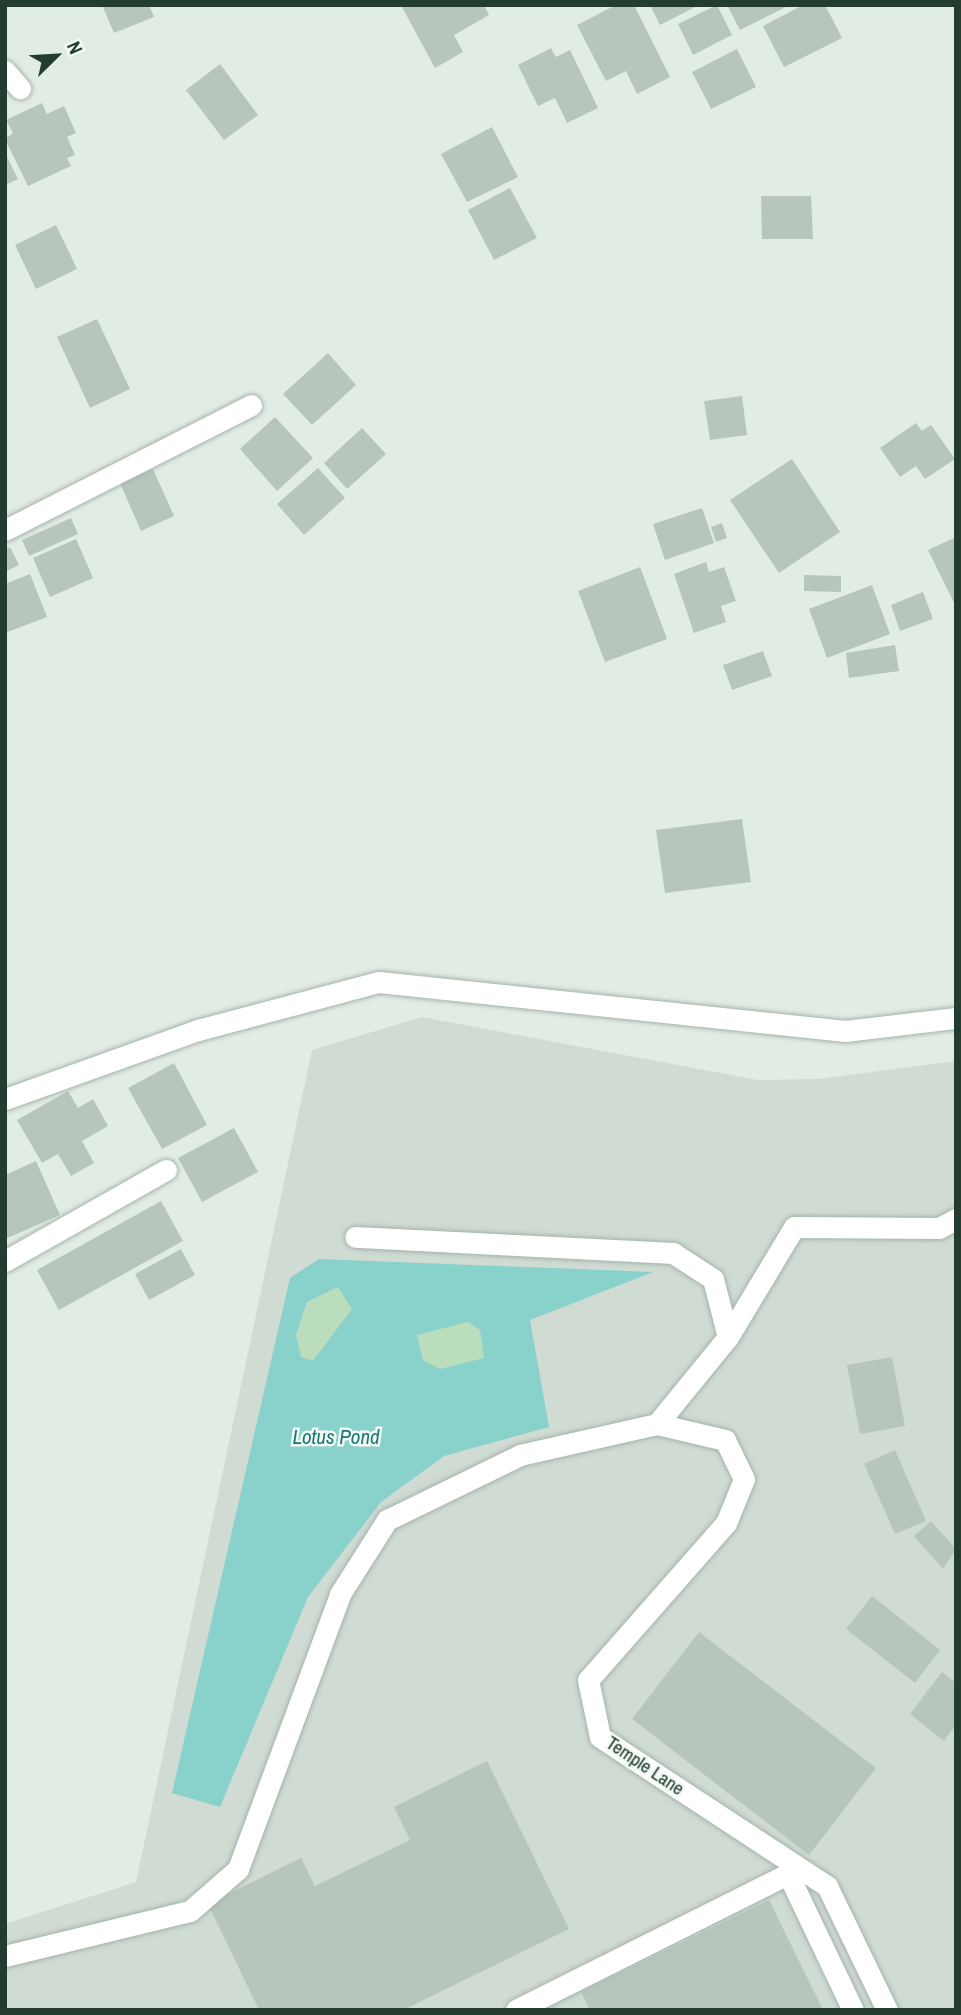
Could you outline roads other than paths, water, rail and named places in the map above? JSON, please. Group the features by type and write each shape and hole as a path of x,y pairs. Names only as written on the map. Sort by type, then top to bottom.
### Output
{"street":[{"path":"5,71 20,88"},
{"path":"5,530 251,405"},
{"path":"5,1099 198,1030 379,982 845,1031 956,1018"},
{"path":"5,1261 166,1170"},
{"path":"5,1956 190,1911 237,1868 340,1594 387,1520 520,1455 657,1424 728,1337 794,1227 939,1228 956,1219"},
{"path":"355,1237 673,1254 713,1279 728,1337"},
{"name":"Temple Lane","path":"657,1424 725,1440 744,1479 726,1523 588,1681 600,1737 827,1886 887,2010"},
{"path":"516,2010 788,1874 853,2010"}],"water":[{"name":"Lotus Pond","path":"319,1259 653,1272 530,1320 549,1427 444,1456 381,1502 308,1597 220,1807 172,1793 290,1278","holes":["338,1287 352,1309 313,1361 301,1357 296,1335 307,1302","468,1322 480,1330 484,1358 440,1369 423,1360 417,1335"]}]}
